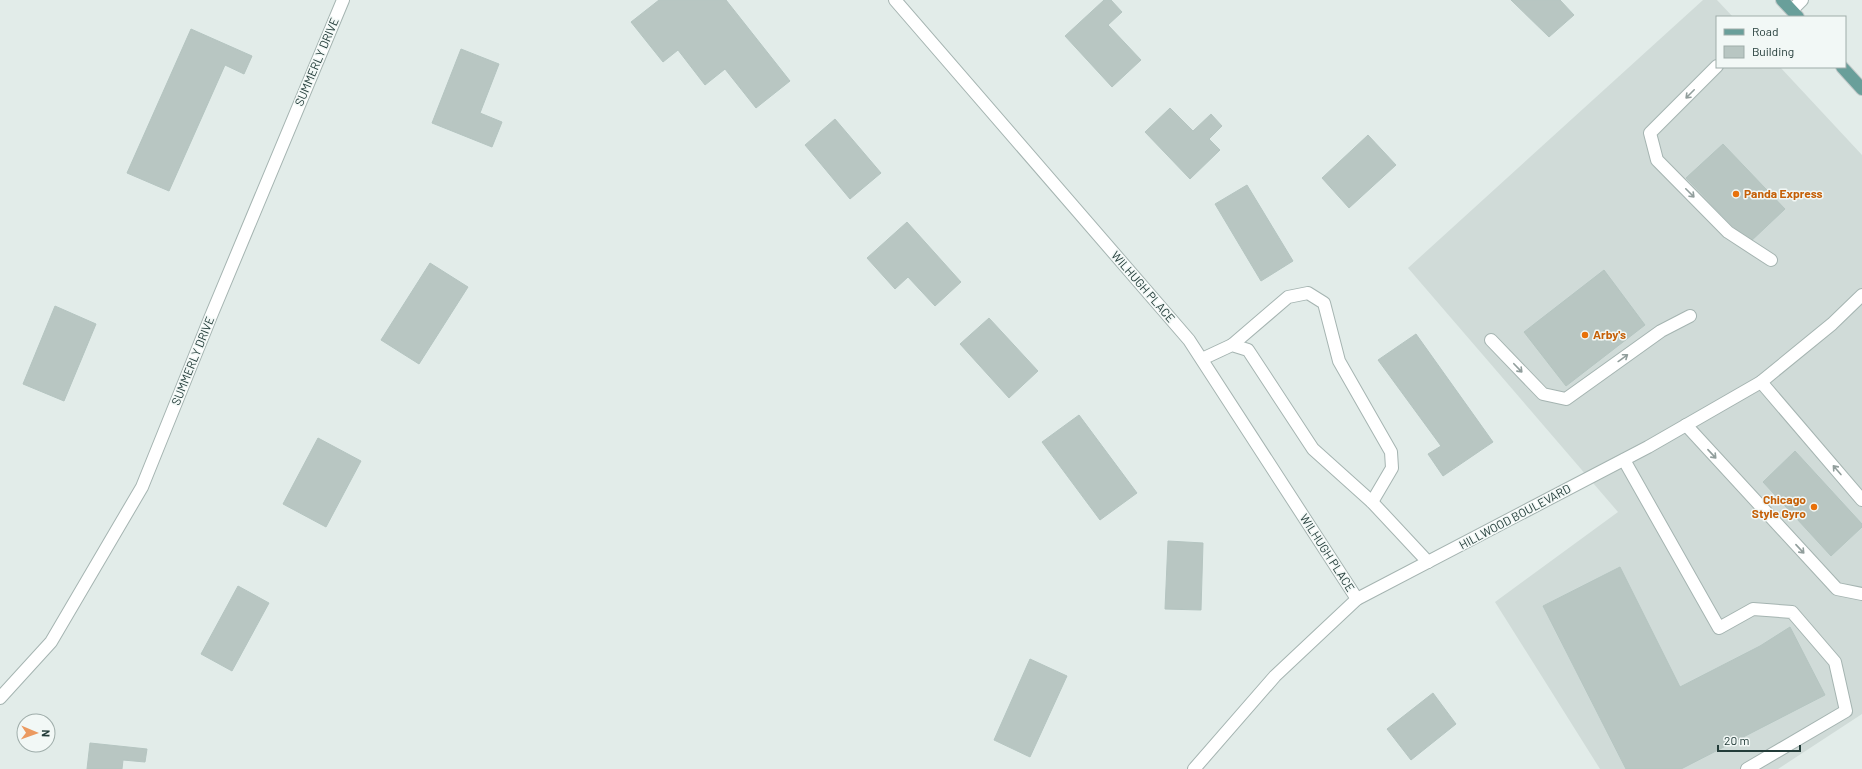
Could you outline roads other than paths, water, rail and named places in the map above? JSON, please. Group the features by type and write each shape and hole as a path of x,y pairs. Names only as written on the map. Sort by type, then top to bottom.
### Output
{"main road":[{"path":"1782,0 1795,14"},
{"path":"1843,68 1862,89"}],"street":[{"name":"SUMMERLY DRIVE","path":"0,698 51,642 142,486 214,308 343,0"},
{"name":"WILHUGH PLACE","path":"895,0 1189,340 1357,599"},
{"path":"1795,14 1802,0"},
{"path":"1716,67 1650,133 1657,160 1728,232 1771,260"},
{"path":"1202,359 1232,345 1288,297 1308,293 1324,303 1339,361 1391,452 1392,468 1372,502"},
{"name":"HILLWOOD BOULEVARD","path":"1194,769 1274,676 1357,599 1624,460 1761,382 1832,324 1862,295"},
{"path":"1491,340 1543,394 1566,399 1661,331 1690,316"},
{"path":"1232,345 1248,350 1313,449 1372,502 1428,562"},
{"path":"1761,382 1862,500"},
{"path":"1686,425 1837,590 1862,594"},
{"path":"1624,460 1719,628 1753,609 1792,612 1835,662 1846,711 1747,769"}],"place":[{"name":"Panda Express","path":"1736,194"},
{"name":"Arby's","path":"1585,335"},
{"name":"Chicago Style Gyro","path":"1814,507"}]}
